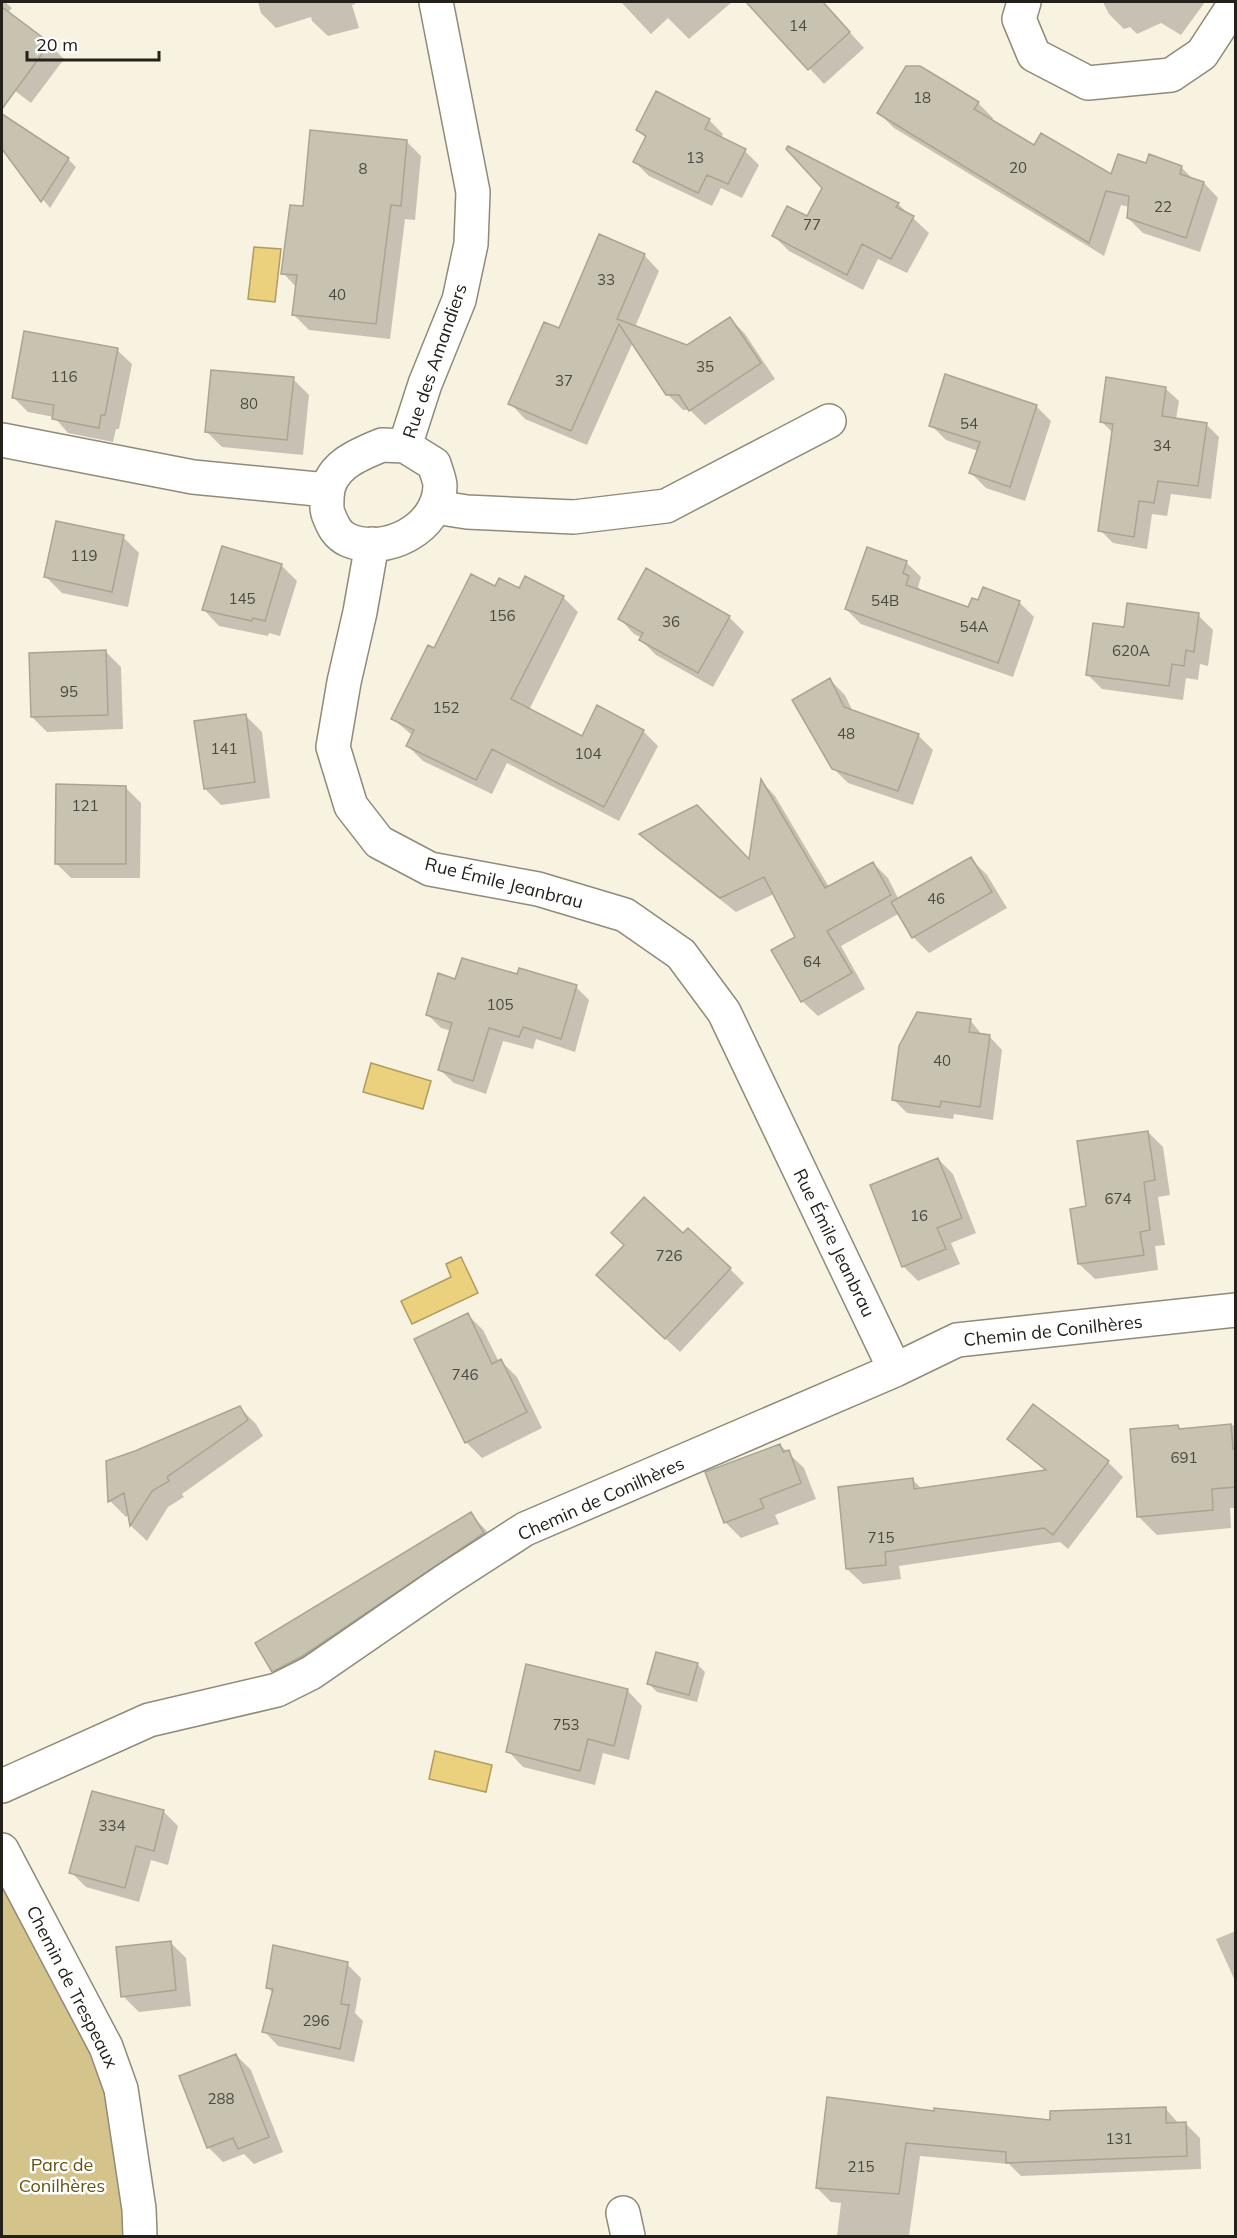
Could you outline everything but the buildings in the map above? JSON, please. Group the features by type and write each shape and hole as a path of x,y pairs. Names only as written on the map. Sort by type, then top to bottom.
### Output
{"street":[{"name":"Rue des Amandiers","path":"405,446 425,384 459,300 471,244 473,192 436,2"},
{"path":"1024,2 1019,19 1034,55 1088,83 1171,75 1202,54 1236,2"},
{"path":"435,507 467,512 574,517 666,506 829,421"},
{"path":"2,440 193,477 327,490"},
{"path":"382,445 405,446 434,464 440,486 435,507 429,519 410,536 392,541 372,544 356,543 345,539 334,529 327,512 327,490 332,478 354,457 382,445"},
{"name":"Rue Émile Jeanbrau","path":"372,544 333,747 351,806 379,842 430,869 538,889 625,915 681,954 724,1012 895,1370"},
{"name":"Chemin de Conilhères","path":"2,1786 148,1720 277,1690 311,1673 525,1529 895,1370 957,1340 1236,1310"},
{"name":"Chemin de Trespeaux","path":"2,1850 106,2047 121,2089 139,2209 140,2236"}],"green space":[{"name":"Parc de Conilhères","path":"2,1866 102,2065 128,2236 2,2236"}],"shaded area":[{"path":"254,247 281,249 275,302 248,299"},
{"path":"371,1063 431,1081 423,1109 363,1092"},
{"path":"461,1257 478,1293 412,1324 401,1301 451,1277 446,1264"},
{"path":"435,1751 492,1765 486,1792 429,1779"}]}
